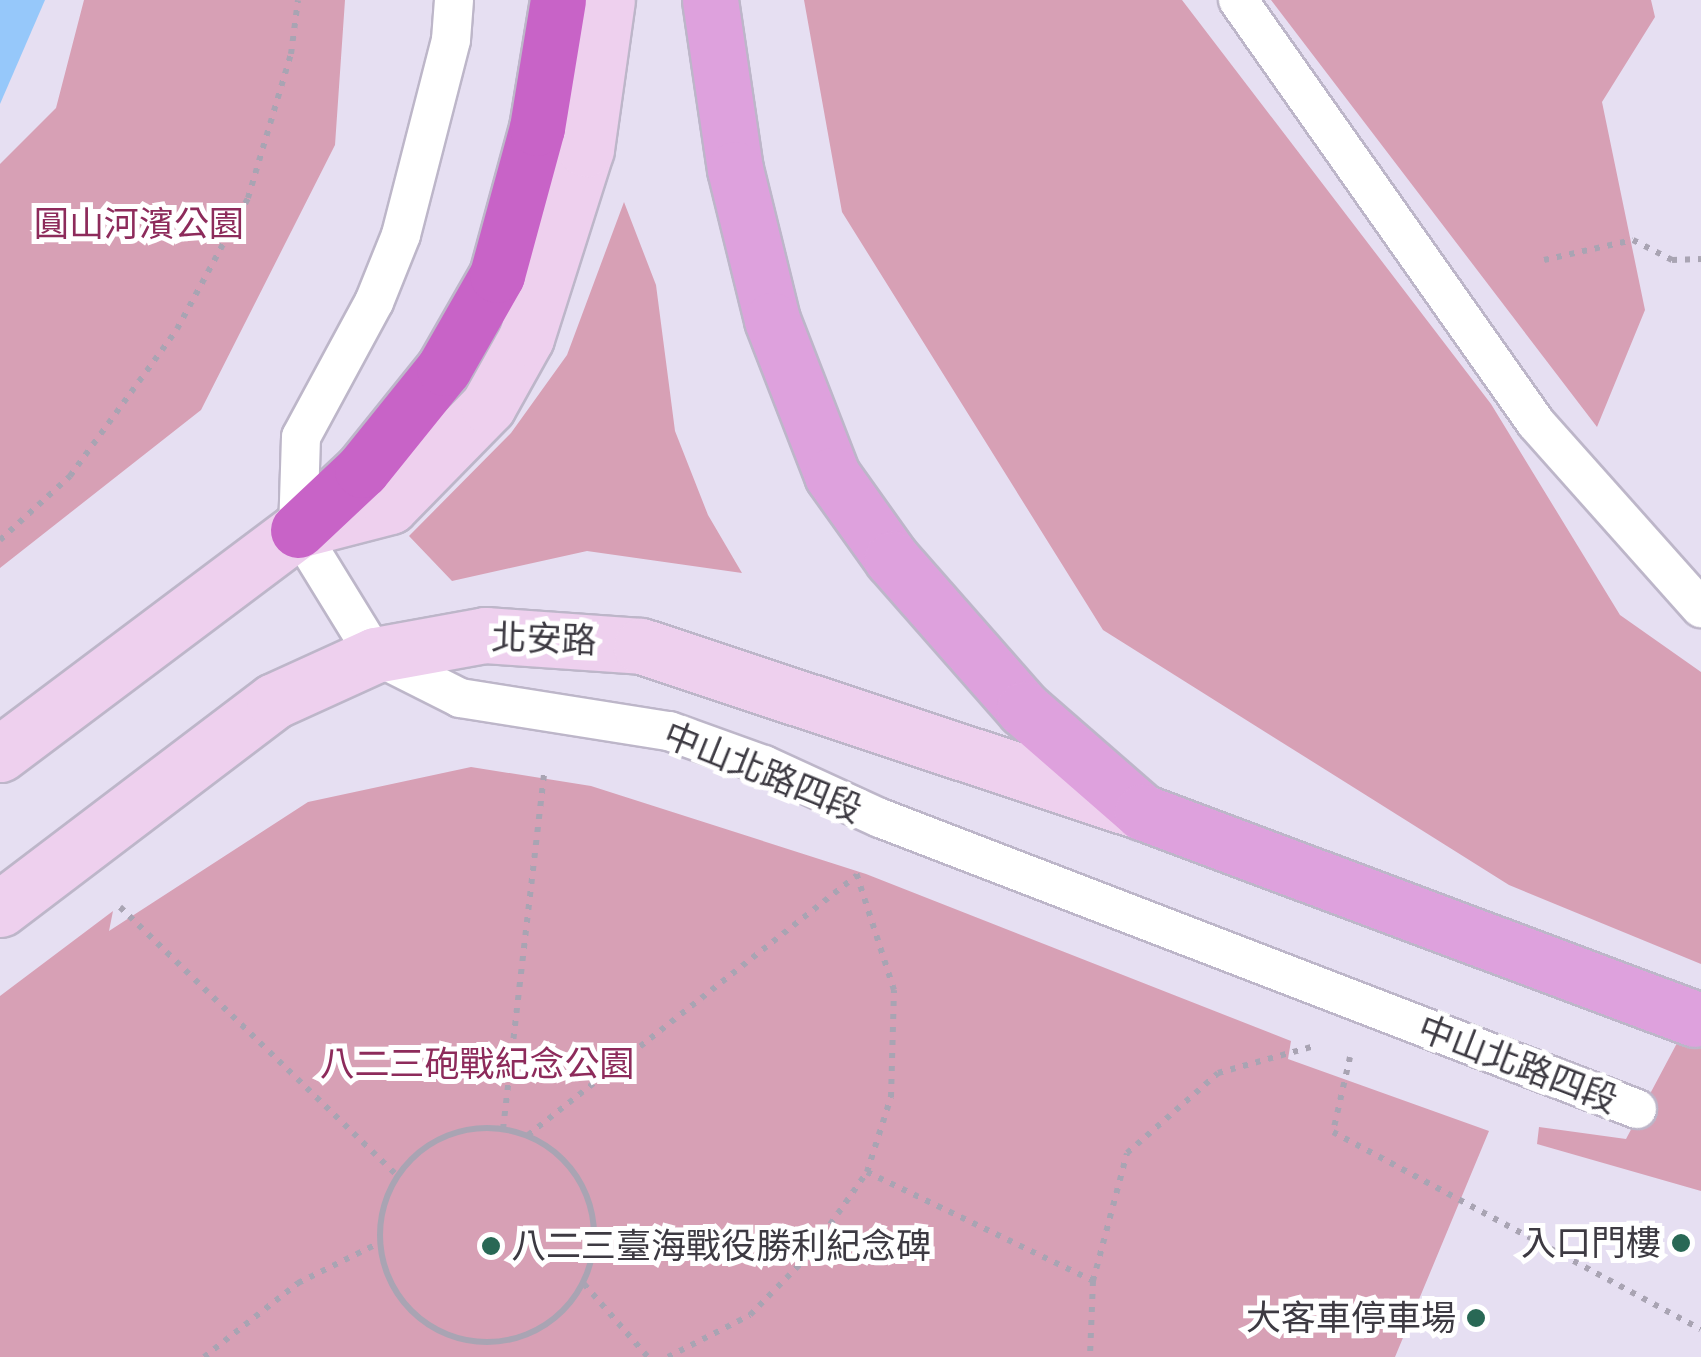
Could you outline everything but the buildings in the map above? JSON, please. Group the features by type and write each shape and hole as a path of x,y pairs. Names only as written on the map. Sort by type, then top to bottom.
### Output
{"highway":[{"path":"298,530 362,470 444,368 497,275 537,128 558,0"}],"main road":[{"path":"0,754 298,530 390,506 488,406 526,338 586,149 607,0"},
{"path":"710,0 735,169 772,320 832,474 892,559 1024,710 1142,812 1695,1019"},
{"name":"北安路","path":"0,909 274,702 375,655 486,635 580,637 641,646 1142,812"}],"lane":[{"path":"375,655 298,530 301,436 374,302 401,235 451,40 454,0"},
{"path":"1238,0 1536,423 1701,608"},
{"name":"中山北路四段","path":"375,655 460,698 669,731 764,764 880,818 1637,1109"}],"path":[{"path":"0,540 70,476 177,329 248,198 291,54 298,0"},
{"path":"1544,260 1633,240 1672,260 1701,259"},
{"path":"504,1129 546,761"},
{"path":"668,1357 750,1315 808,1256 867,1172 892,1097 894,990 850,860"},
{"path":"528,1135 857,875"},
{"path":"120,907 397,1175"},
{"path":"1354,1035 1333,1132 1701,1329"},
{"path":"1090,1357 1093,1281 1127,1154 1218,1073 1320,1044"},
{"path":"504,1129 528,1135 568,1163 594,1215 596,1250 584,1284 564,1312 535,1332 502,1343 466,1342 406,1306 387,1277 379,1242 382,1208 397,1175 444,1137 504,1129"},
{"path":"867,1172 1093,1281"},
{"path":"204,1357 298,1284 379,1242"},
{"path":"584,1284 648,1357"}],"green space":[{"name":"圓山河濱公園","path":"84,0 345,0 335,145 201,410 0,568 0,164 56,108"},
{"path":"804,0 1182,0 1491,404 1620,615 1701,672 1701,964 1509,885 1103,630 842,212"},
{"path":"1271,0 1651,0 1655,17 1602,102 1645,310 1597,427"},
{"path":"624,202 656,285 675,431 708,515 742,573 587,551 452,581 409,536 511,433 567,355"},
{"name":"八二三砲戰紀念公園","path":"471,767 591,786 866,874 1291,1041 1288,1059 1489,1131 1395,1357 0,1357 0,996 113,911 109,931 308,802"},
{"path":"1701,998 1701,1191 1537,1144 1539,1127 1626,1139"}],"water":[{"path":"0,0 45,0 0,104"}],"place":[{"name":"入口門樓","path":"1681,1243"},
{"name":"八二三臺海戰役勝利紀念碑","path":"491,1246"},
{"name":"大客車停車場","path":"1476,1318"}]}
